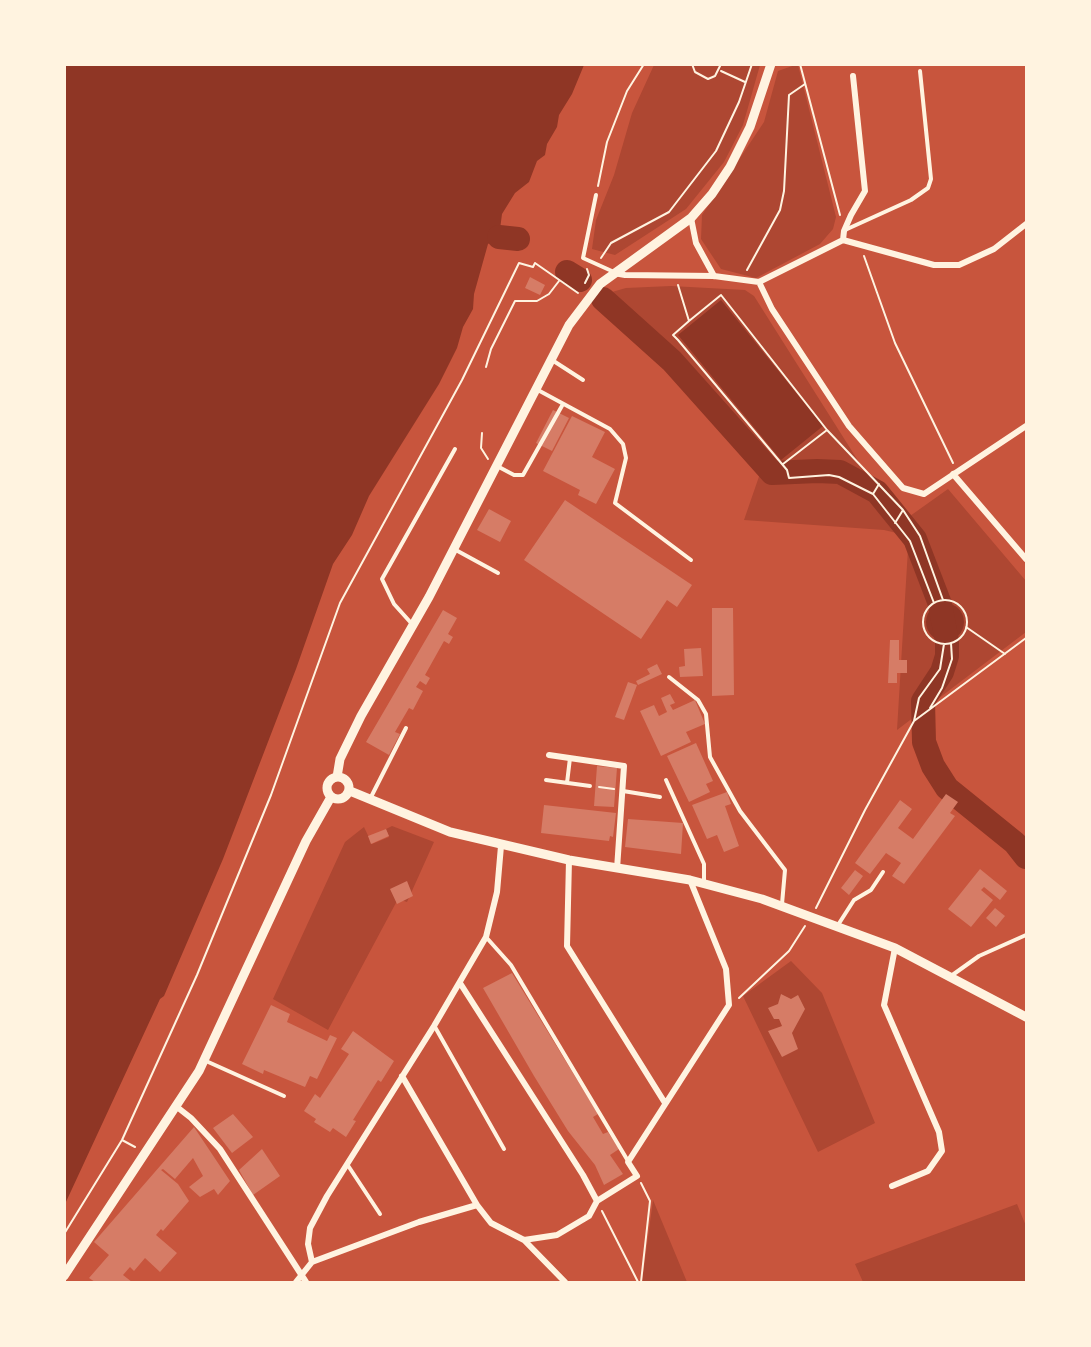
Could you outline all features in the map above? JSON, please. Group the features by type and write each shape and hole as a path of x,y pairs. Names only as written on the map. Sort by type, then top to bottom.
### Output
{"street":[{"path":"66,1279 204,1061 306,841 331,797 327,785 337,777 340,759 348,742 454,549 551,360 586,301 614,273 690,218 712,194 730,167 750,127 771,64"},
{"path":"843,240 844,231 865,191 853,76"},
{"path":"690,218 696,243 714,276"},
{"path":"614,273 625,276 714,276 759,282 843,240 858,242 934,265 959,264 994,249 1026,224"},
{"path":"759,282 772,309 849,426 903,488 924,494 1026,426"},
{"path":"955,472 1026,559"},
{"path":"549,755 624,766 617,869"},
{"path":"337,777 346,780 350,791 450,832 501,846 569,860 690,880 812,916 895,948 1026,1017"},
{"path":"331,797 341,800 350,791"},
{"path":"312,1262 308,1244 310,1228 346,1164 434,1026 486,937 497,892 501,846"},
{"path":"569,860 567,946 665,1103"},
{"path":"524,1240 557,1235 573,1227 589,1216 597,1201 637,1176 628,1162 729,1005 726,969 690,880"},
{"path":"892,1186 928,1171 942,1151 939,1132 884,1005 895,948"},
{"path":"460,983 583,1175 597,1201"},
{"path":"402,1076 477,1205 490,1223 524,1240 565,1282"},
{"path":"177,1107 220,1149 306,1282"},
{"path":"296,1282 312,1262 419,1222 477,1205"}],"lane":[{"path":"844,231 912,200 928,188 931,179 921,72"},
{"path":"596,195 583,258 614,273"},
{"path":"551,360 584,380"},
{"path":"536,389 610,429 623,444 626,458 615,502 691,560"},
{"path":"497,466 514,476 523,475 563,404"},
{"path":"413,625 394,604 382,579 455,449"},
{"path":"454,549 498,573"},
{"path":"669,677 698,700 706,714 710,757 740,811 785,870 781,906"},
{"path":"370,800 406,728"},
{"path":"567,783 570,759"},
{"path":"546,780 590,786"},
{"path":"666,780 704,864 704,884"},
{"path":"622,790 660,797"},
{"path":"838,926 854,900 871,890 883,872"},
{"path":"951,976 979,956 1026,935"},
{"path":"486,937 511,965 628,1162"},
{"path":"434,1026 504,1149"},
{"path":"204,1061 285,1096"},
{"path":"346,1164 380,1214"}],"path":[{"path":"596,195 607,142 627,91 644,64"},
{"path":"692,64 694,72 702,78 715,76 721,64"},
{"path":"585,285 589,275 611,243 669,212 716,151 752,64"},
{"path":"800,64 844,231"},
{"path":"720,70 745,82"},
{"path":"743,279 755,252 780,210 784,191 789,95 805,84"},
{"path":"858,242 895,343 955,472"},
{"path":"583,258 589,275"},
{"path":"64,1234 122,1140 197,975 272,795 340,603 462,380 519,263 533,267 535,263 580,294"},
{"path":"675,277 689,321"},
{"path":"486,367 491,349 515,300 537,301 549,294 559,281"},
{"path":"935,603 910,541 873,494 839,477 829,475 789,478 783,464 673,335 721,296 827,430 903,510 920,536 942,600"},
{"path":"783,464 827,430"},
{"path":"482,434 484,456 497,466"},
{"path":"873,494 879,484"},
{"path":"895,523 903,510"},
{"path":"942,600 956,603 962,608 967,620 966,627 958,640 944,644 931,639 924,627 925,614 935,603 942,600"},
{"path":"966,627 1005,654"},
{"path":"914,721 1026,638"},
{"path":"929,710 942,688 952,658 951,643"},
{"path":"729,1005 743,996 789,951 812,916 865,810 914,721 920,698 940,669 944,644"},
{"path":"590,786 622,790"},
{"path":"122,1140 134,1146"},
{"path":"637,1176 650,1201 640,1282"},
{"path":"597,1201 640,1282"}],"shaded area":[{"path":"65,64 584,65 572,94 559,115 557,127 547,144 545,155 537,161 529,182 515,193 502,214 499,237 488,244 474,294 473,309 439,384 369,496 352,535 333,564 296,669 223,859 164,996 160,999 65,1204"},
{"path":"654,65 760,65 743,125 724,162 686,209 615,255 592,249 596,220 614,175 632,113"},
{"path":"798,65 836,217 833,229 820,244 756,278 721,269 701,239 702,215 764,122 778,71"},
{"path":"671,286 745,290 754,296 905,535 884,530 744,520 764,462 674,359 624,311 612,292 626,288"},
{"path":"721,300 823,426 781,460 678,335"},
{"path":"948,489 1026,581 1026,632 897,730 910,516"},
{"path":"945,603 959,608 964,622 959,636 945,641 931,636 926,622 931,608"},
{"path":"392,826 434,842 407,902 398,899 328,1030 273,999 345,842 364,827 372,844 389,837 386,829"},
{"path":"791,961 822,993 875,1123 818,1152 743,996"},
{"path":"653,1200 687,1282 642,1282"},
{"path":"1017,1204 1026,1226 1026,1282 863,1282 855,1264"}],"building":[{"path":"530,277 545,285 540,295 525,288"},
{"path":"553,410 569,418 552,451 536,443"},
{"path":"572,416 605,432 592,457 615,469 596,504 578,495 580,490 543,471"},
{"path":"565,500 692,585 677,607 667,600 641,639 524,560"},
{"path":"489,509 511,521 500,542 477,530"},
{"path":"712,608 733,608 734,695 712,696"},
{"path":"443,610 457,618 448,634 453,637 449,644 444,641 425,675 430,678 426,685 420,681 416,687 423,691 413,710 409,708 395,732 400,734 389,755 366,742"},
{"path":"890,640 899,640 899,660 907,660 907,673 897,673 897,683 888,683"},
{"path":"701,648 703,676 680,677 679,667 685,666 684,649"},
{"path":"657,664 662,674 638,685 636,681 650,674 647,669"},
{"path":"628,682 637,685 624,720 615,717"},
{"path":"670,694 675,703 670,705 673,710 695,700 705,724 686,732 691,742 661,756 640,711 654,705 659,716 667,712 661,698"},
{"path":"696,743 713,781 706,784 710,792 689,802 667,756"},
{"path":"597,766 617,768 614,807 594,806"},
{"path":"727,792 731,804 725,806 739,846 724,852 717,835 707,839 692,805"},
{"path":"946,794 958,802 950,813 955,816 904,884 892,876 901,863 886,853 870,874 855,863 900,800 912,809 898,828 913,839"},
{"path":"544,805 616,813 613,837 610,836 609,841 541,833"},
{"path":"628,819 683,823 681,854 625,847"},
{"path":"386,829 389,836 371,844 368,836"},
{"path":"980,869 1007,891 1000,900 984,887 981,890 993,900 971,927 948,909"},
{"path":"855,870 863,876 849,895 841,888"},
{"path":"407,881 413,896 397,904 390,889"},
{"path":"995,908 1005,916 996,927 986,918"},
{"path":"512,973 598,1114 593,1117 603,1134 608,1132 619,1149 610,1155 623,1174 604,1185 595,1165 568,1131 483,988"},
{"path":"781,994 791,999 798,995 805,1009 792,1033 798,1049 782,1057 768,1031 782,1026 779,1019 774,1019 768,1008 778,1004"},
{"path":"271,1005 290,1014 287,1022 327,1041 330,1035 337,1038 317,1079 310,1076 305,1087 264,1070 263,1074 242,1064"},
{"path":"353,1031 394,1061 381,1082 378,1080 353,1120 356,1121 346,1137 333,1128 330,1132 314,1122 316,1119 304,1111 315,1094 320,1098 349,1054 341,1049"},
{"path":"233,1114 253,1137 232,1153 213,1128"},
{"path":"194,1127 230,1181 218,1195 214,1189 200,1197 189,1187 203,1176 193,1158 175,1179 163,1169 161,1170 178,1184 189,1201 163,1231 161,1229 156,1235 177,1253 160,1272 145,1258 134,1271 130,1267 123,1275 132,1282 95,1282 89,1278 109,1255 94,1242"},
{"path":"262,1149 280,1176 253,1195 239,1170"}],"waterway":[{"path":"499,237 518,239"},
{"path":"567,272 580,280"},
{"path":"603,299 672,361 772,473 840,472 877,492 915,539 940,604 947,641 947,656 942,672 923,701 924,742 933,766 947,788 1015,843 1026,857"}]}
